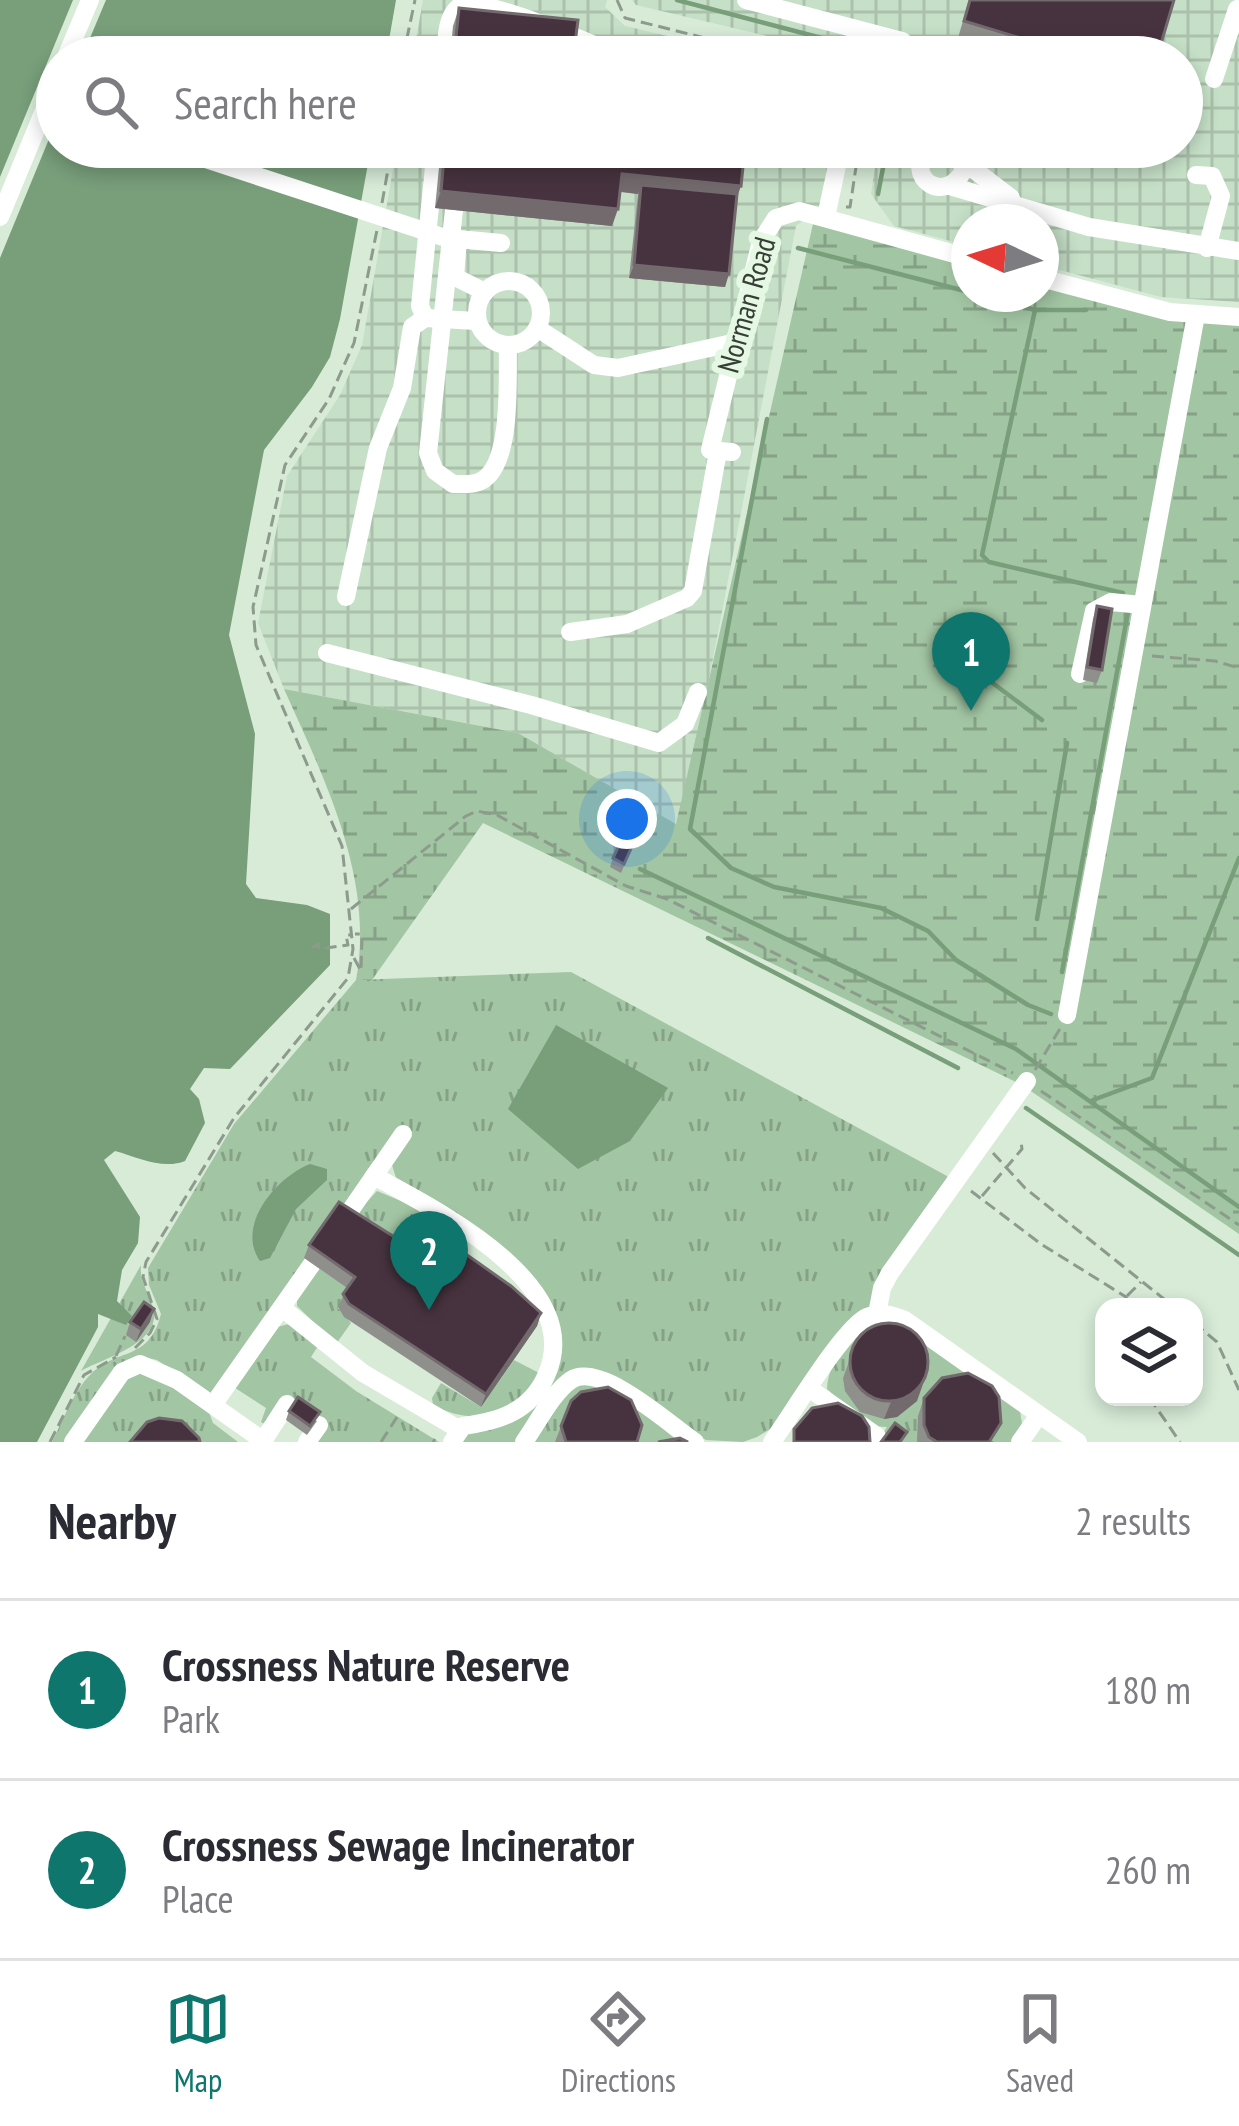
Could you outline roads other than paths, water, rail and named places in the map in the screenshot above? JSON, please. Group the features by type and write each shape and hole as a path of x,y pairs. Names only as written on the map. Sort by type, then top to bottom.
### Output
{"street":[{"path":"75,36 90,0"},
{"path":"746,0 790,6 886,36"},
{"path":"448,36 450,16 465,2 478,1 524,13 575,36"},
{"path":"1214,79 1235,6"},
{"path":"0,217 36,141"},
{"path":"233,168 452,240"},
{"path":"424,318 420,306 434,168"},
{"path":"826,217 836,168"},
{"path":"920,168 933,186 950,186 1014,204"},
{"path":"950,186 962,175 961,168"},
{"path":"976,168 1021,204"},
{"path":"1196,175 1212,176 1221,196 1207,248"},
{"path":"454,210 428,453 435,470 453,484 479,483 495,469 503,449 508,346"},
{"name":"Norman Road","path":"570,632 626,624 687,598 693,591 737,342 766,228 787,213 826,217 951,253"},
{"path":"1059,217 1207,248 1239,250"},
{"path":"485,292 455,277 458,238 501,243"},
{"path":"504,281 523,283 539,299 542,315 537,328 519,345 495,344 476,321 485,292 504,281"},
{"path":"1059,283 1170,312 1239,317"},
{"path":"1067,1015 1196,315"},
{"path":"346,597 378,448 402,388 412,327 424,318 476,321"},
{"path":"537,328 594,365 618,368 737,342"},
{"path":"1080,674 1094,610 1111,602 1142,605"},
{"path":"327,653 659,743 685,724 698,692"},
{"path":"877,1314 885,1281 1027,1081"},
{"path":"343,1221 403,1134"},
{"path":"281,1308 445,1438 463,1426 503,1418 538,1391 553,1352 548,1311 530,1285 491,1250 374,1176"},
{"path":"213,1406 312,1264"},
{"path":"772,1442 850,1330 877,1314 905,1320 1078,1442"},
{"path":"73,1442 122,1372 134,1364 165,1372 264,1441 287,1404"},
{"path":"524,1442 563,1387 588,1375 606,1380 694,1442"},
{"path":"810,1389 878,1436"},
{"path":"1020,1442 1039,1415"},
{"path":"307,1442 319,1425"}],"waterway":[{"path":"677,0 814,36"},
{"path":"878,194 883,168"},
{"path":"798,248 951,287"},
{"path":"1059,310 1086,310"},
{"path":"1035,312 982,555 989,562 1123,593"},
{"path":"767,419 690,829 731,868 774,887 881,908 928,931 956,960 1051,1014"},
{"path":"1062,972 1128,612"},
{"path":"966,663 1042,720"},
{"path":"1037,919 1067,743"},
{"path":"1093,1100 1152,1078 1239,858"},
{"path":"640,869 1016,1049 1239,1207"},
{"path":"708,938 958,1068"},
{"path":"1026,1108 1239,1255"}],"place":[{"name":"Crossness Nature Reserve","path":"971,711"},
{"name":"Crossness Sewage Incinerator","path":"429,1310"}]}
